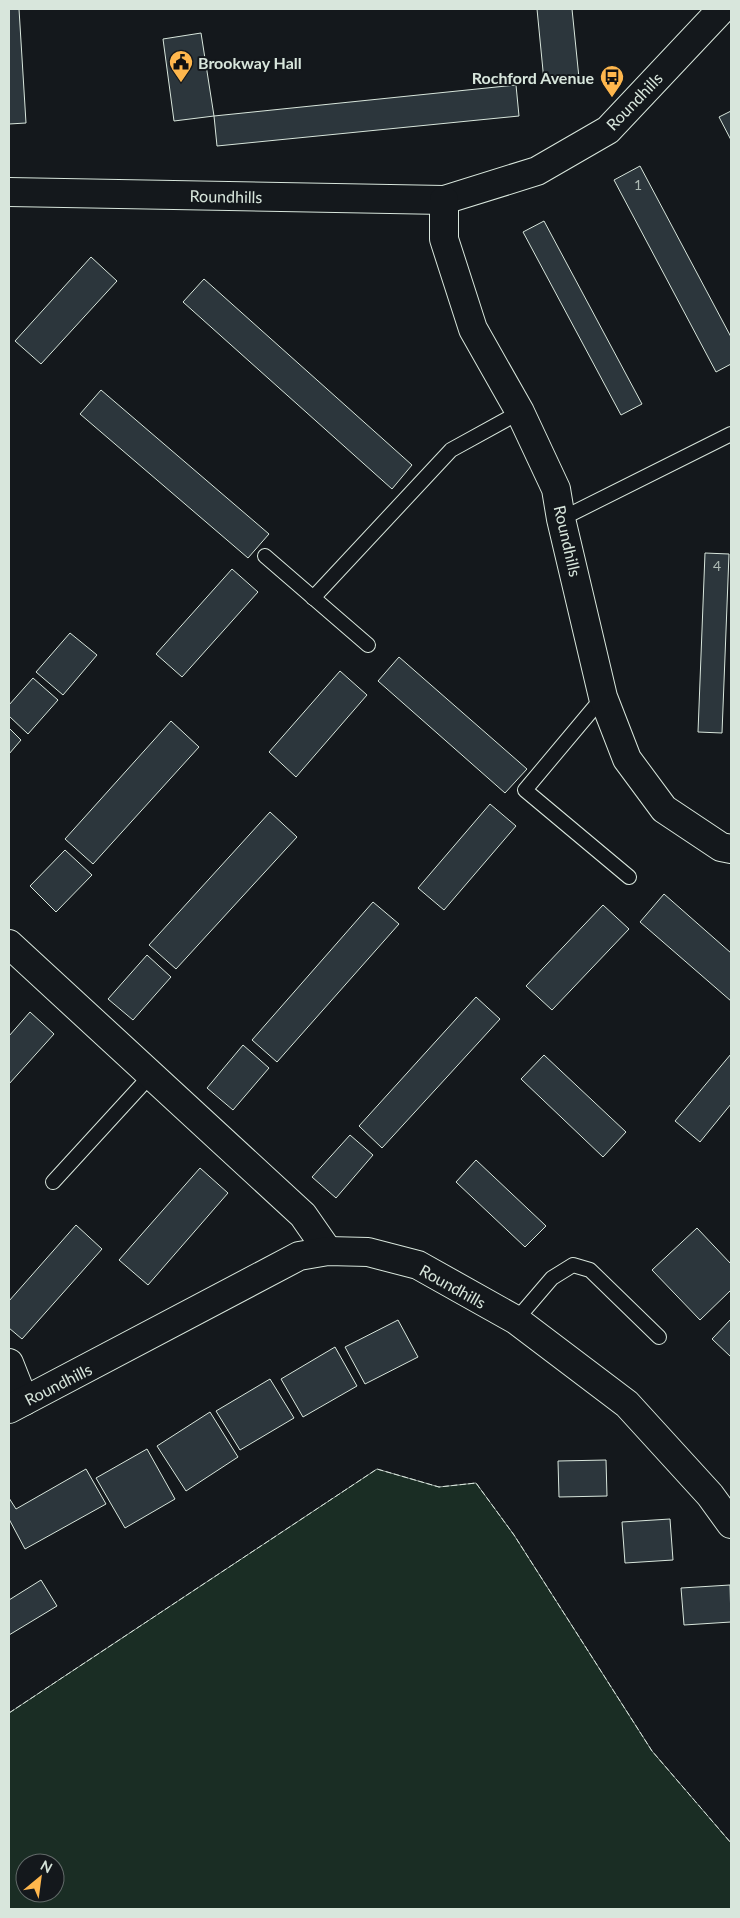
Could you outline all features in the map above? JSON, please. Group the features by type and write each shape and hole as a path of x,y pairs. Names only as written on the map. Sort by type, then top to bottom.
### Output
{"street":[{"name":"Roundhills","path":"9,192 444,200 536,171 608,130 718,10"},
{"name":"Roundhills","path":"444,200 444,239 473,329 520,412 556,489 561,519 603,697 627,759 664,809 721,847 731,849"},
{"path":"9,944 303,1215 328,1251"},
{"name":"Roundhills","path":"17,1405 298,1256 328,1251 368,1252 418,1265 516,1320 627,1404 710,1495 731,1524"},
{"path":"9,1363 17,1405"}],"lane":[{"path":"313,598 451,450 520,412"},
{"path":"561,519 731,434"},
{"path":"265,556 368,645"},
{"path":"603,697 525,790 629,878"},
{"path":"53,1182 151,1075"},
{"path":"516,1320 552,1278 573,1265 590,1270 659,1337"}],"green space":[{"path":"377,1469 439,1487 476,1483 514,1535 652,1751 731,1843 731,1909 9,1909 9,1713"}],"building":[{"path":"9,9 19,9 26,123 9,124"},
{"path":"537,9 572,9 579,78 544,81"},
{"path":"201,33 214,116 174,121 163,39"},
{"path":"516,85 519,116 217,146 214,116"},
{"path":"731,111 731,140 719,117"},
{"path":"640,166 731,337 731,364 716,372 614,180"},
{"path":"544,221 642,404 621,415 523,232"},
{"path":"91,257 117,281 41,364 15,341"},
{"path":"204,279 412,465 392,489 183,302"},
{"path":"101,390 269,534 248,558 80,414"},
{"path":"705,553 729,554 722,733 698,732"},
{"path":"232,569 258,592 182,677 156,654"},
{"path":"70,633 97,655 63,695 36,672"},
{"path":"399,657 527,769 505,793 378,681"},
{"path":"340,671 367,695 296,777 269,752"},
{"path":"33,678 58,700 28,734 9,716 9,705"},
{"path":"171,721 199,747 93,864 65,839"},
{"path":"9,728 21,740 9,754"},
{"path":"490,804 516,826 444,910 418,888"},
{"path":"270,812 297,837 176,969 149,945"},
{"path":"65,850 92,875 56,912 30,886"},
{"path":"664,894 731,953 731,1001 640,922"},
{"path":"373,902 399,924 277,1062 252,1040"},
{"path":"603,905 629,929 552,1010 526,986"},
{"path":"147,955 171,977 133,1020 108,999"},
{"path":"476,997 500,1019 382,1148 359,1126"},
{"path":"30,1012 54,1034 9,1084 9,1036"},
{"path":"243,1045 269,1068 233,1110 207,1088"},
{"path":"731,1054 731,1104 700,1142 675,1121"},
{"path":"544,1055 626,1132 603,1157 521,1079"},
{"path":"350,1135 373,1155 336,1198 312,1177"},
{"path":"476,1160 546,1226 525,1247 456,1182"},
{"path":"200,1168 228,1193 148,1285 119,1260"},
{"path":"76,1225 102,1249 22,1339 9,1328 9,1301"},
{"path":"697,1228 731,1264 731,1290 700,1320 652,1270"},
{"path":"731,1319 731,1357 712,1339"},
{"path":"398,1320 418,1357 365,1384 345,1347"},
{"path":"335,1347 357,1386 303,1417 281,1379"},
{"path":"270,1379 294,1418 240,1450 216,1411"},
{"path":"210,1412 238,1457 186,1491 157,1446"},
{"path":"147,1449 175,1499 125,1528 96,1478"},
{"path":"606,1460 607,1496 559,1497 558,1461"},
{"path":"86,1469 106,1504 25,1549 9,1519 9,1498 16,1509"},
{"path":"670,1519 673,1560 625,1563 622,1522"},
{"path":"41,1580 57,1606 9,1635 9,1600"},
{"path":"730,1585 731,1622 684,1625 681,1588"}],"fence":[{"path":"9,1713 377,1469 439,1487 476,1483 514,1535 652,1751 731,1843"}],"place":[{"name":"Brookway Hall","path":"181,83"},
{"name":"Rochford Avenue","path":"612,98"}]}
